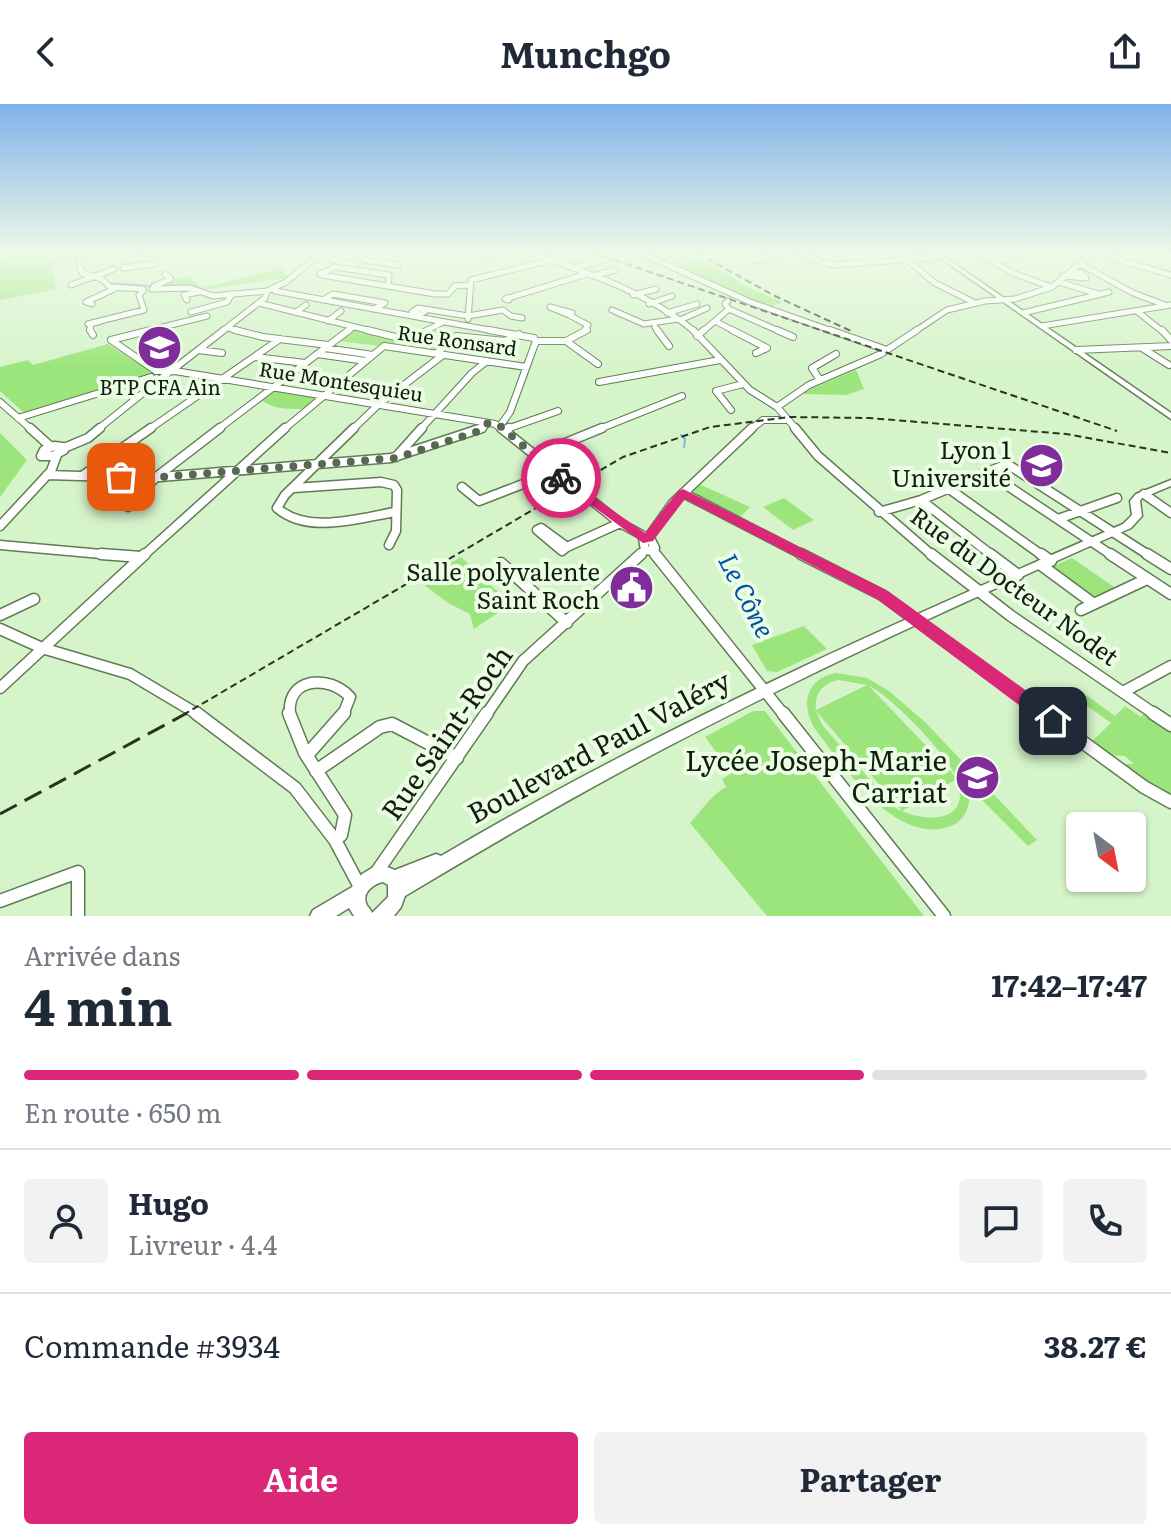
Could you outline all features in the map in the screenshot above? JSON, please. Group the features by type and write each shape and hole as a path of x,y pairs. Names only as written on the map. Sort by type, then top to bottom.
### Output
{"main road":[{"path":"991,291 1171,417"},
{"path":"1113,532 1135,521 1135,501 1170,483"},
{"name":"Boulevard Paul Valéry","path":"319,916 373,899 764,689 1113,532"}],"street":[{"path":"92,304 86,302 108,291"},
{"path":"93,335 89,323 144,310 139,295 144,291"},
{"path":"0,526 55,466 57,455 64,448 88,438 271,291"},
{"path":"187,300 184,295 199,292 208,296 271,291 520,334 533,339 566,341 577,337 588,325 569,315"},
{"path":"414,291 447,297 450,291"},
{"path":"468,291 468,325"},
{"path":"509,300 505,299 533,291"},
{"name":"Rue du Docteur Nodet","path":"623,291 679,320 879,512 977,591 1171,725"},
{"path":"632,295 648,291"},
{"path":"721,291 733,299 887,350"},
{"path":"951,291 975,303"},
{"name":"Rue Saint-Roch","path":"373,899 396,848 523,661 567,623 647,544 683,493 761,421 778,415 820,380 887,350 947,310 1038,291"},
{"path":"1088,291 1098,294"},
{"path":"1129,291 1165,306 1171,312"},
{"path":"1023,313 1109,292"},
{"path":"322,300 335,293 385,303 374,309"},
{"path":"191,312 227,302 232,294"},
{"path":"649,304 672,296"},
{"path":"733,299 725,304 729,309 793,337"},
{"path":"259,303 401,339 416,338 444,321"},
{"path":"667,313 697,304"},
{"path":"296,312 306,305"},
{"path":"1042,326 1165,306"},
{"path":"612,310 632,322 655,327 707,308"},
{"path":"697,336 729,309"},
{"path":"276,318 288,310"},
{"path":"427,310 468,316 503,310 511,316 522,318"},
{"path":"310,327 341,311"},
{"path":"1138,312 1160,327 1171,340"},
{"name":"Rue Montesquieu","path":"207,316 111,340 156,371 223,378 488,423 502,428"},
{"path":"715,321 767,348 756,353"},
{"path":"128,507 155,478 353,327"},
{"path":"655,327 670,343 669,346"},
{"path":"228,328 373,355"},
{"path":"395,512 332,521 297,520 283,516 277,508 379,404 440,354 456,336 505,341 520,334"},
{"path":"734,338 744,335"},
{"path":"81,476 280,339"},
{"path":"502,428 526,367 533,339"},
{"path":"566,341 598,364"},
{"name":"Rue Ronsard","path":"373,355 384,346 526,367"},
{"path":"1076,350 1171,346"},
{"path":"1141,347 1169,365"},
{"path":"198,350 222,353"},
{"path":"317,354 366,361"},
{"path":"820,380 812,368 836,354"},
{"path":"0,688 234,471 373,355"},
{"path":"255,357 305,363"},
{"path":"599,382 720,360"},
{"path":"396,458 472,373 487,361"},
{"path":"18,418 151,377"},
{"path":"731,410 716,391 743,384"},
{"path":"536,455 682,396"},
{"path":"0,402 51,447 64,448"},
{"path":"27,425 44,410"},
{"path":"502,428 558,411"},
{"path":"47,475 155,478 396,458 479,431 488,423"},
{"path":"502,428 647,544 944,916"},
{"path":"51,447 41,456 57,455"},
{"path":"879,512 921,500 1007,464 1171,569"},
{"path":"462,487 479,501 554,472"},
{"path":"987,472 1171,594"},
{"path":"294,488 387,482 397,490 396,531 389,545"},
{"path":"948,488 1094,604"},
{"path":"683,493 878,592 1144,787 1171,802"},
{"path":"1144,494 1171,513"},
{"path":"1058,519 1117,498"},
{"path":"921,500 1018,575"},
{"path":"567,547 620,523"},
{"path":"0,545 141,557"},
{"path":"501,563 567,623"},
{"path":"1081,610 1147,579"},
{"path":"0,615 34,599"},
{"path":"3,633 130,674 192,710 295,788 335,840 373,899"},
{"path":"1123,692 1171,666"},
{"path":"307,755 316,738 346,712 350,697 343,685 329,679 313,681 295,692 289,700 298,740 316,771 345,815 341,835 335,840"},
{"path":"316,771 380,727 392,724 457,758"},
{"path":"0,901 78,872 78,916"}],"green space":[{"path":"0,291 46,291 0,300"},
{"path":"730,291 756,291 782,302 769,308 738,295 742,292"},
{"path":"438,328 444,330 438,335 450,336 438,350 431,352 338,341 356,329 389,338 408,339"},
{"path":"108,344 153,373 28,412 23,412 0,391 0,367 28,360 33,365"},
{"path":"856,370 864,389 846,395 799,394"},
{"path":"276,390 320,397 306,409 277,407 261,400"},
{"path":"0,433 27,460 0,497"},
{"path":"699,484 750,507 739,518 696,494 693,490"},
{"path":"784,498 814,520 793,530 763,507"},
{"path":"461,557 511,604 474,629 470,614 448,603 419,581"},
{"path":"1072,558 1117,589 1097,596 1078,590 1055,573 1054,566"},
{"path":"804,626 827,649 777,672 767,671 752,645"},
{"path":"836,673 867,678 889,691 925,722 1037,840 1028,846 970,788 966,812 959,821 948,827 928,829 908,824 889,813 855,780 810,720 809,694 812,687 826,676","holes":["839,680 867,685 816,710 818,694 833,681","869,686 918,727 956,777","816,711 902,811 894,807 823,726","957,779 960,794 958,805 951,813 930,818 902,811"]},
{"path":"1082,692 1115,716 1125,706 1141,717 1146,711 1171,732 1171,794 1116,764 1134,764 1125,756 1108,755 1089,744 1111,723 1076,698"},
{"path":"753,711 765,711 924,916 767,916 690,823 726,787 722,779 732,773 705,737"}],"waterway":[{"name":"Le Cône","path":"681,435 685,439 684,447"}],"railway":[{"path":"705,291 1117,431"},
{"path":"766,291 851,331"},
{"path":"183,715 623,457 710,427 790,417 869,418 1066,434 1171,453"},
{"path":"0,814 187,713"}],"way so far":[{"path":"121,477 148,478 396,458 479,431 488,423 500,426 561,478"}],"place":[{"name":"BTP CFA Ain","path":"160,348"},
{"name":"Lyon 1 Université","path":"1042,465"},
{"name":"Salle polyvalente Saint Roch","path":"631,587"},
{"name":"Lycée Joseph-Marie Carriat","path":"978,777"}],"route":[{"path":"561,478 643,538 648,538 683,493 882,595 1053,721"}]}
